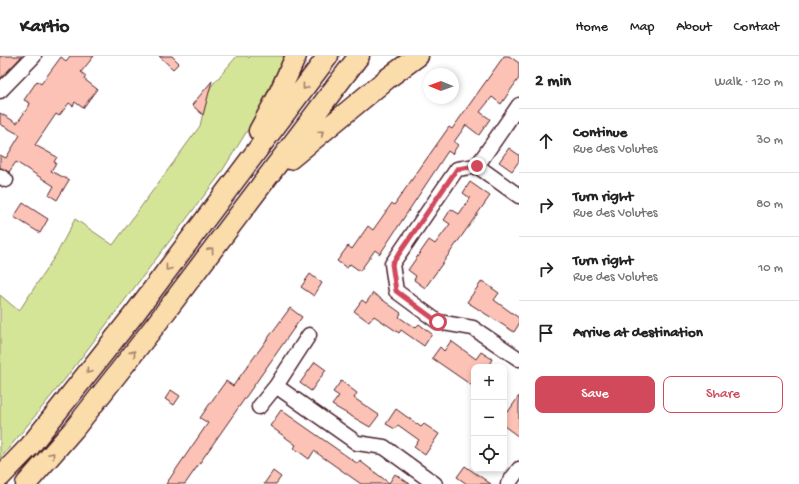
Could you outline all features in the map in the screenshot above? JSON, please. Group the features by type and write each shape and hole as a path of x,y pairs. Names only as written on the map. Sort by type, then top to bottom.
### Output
{"highway":[{"path":"225,192 277,98 296,56"},
{"path":"0,477 30,446 135,312 328,56"},
{"path":"26,484 74,429 149,333 359,56"},
{"path":"260,186 322,132 418,56"}],"street":[{"path":"0,91 34,56"},
{"path":"477,166 519,105"},
{"path":"519,196 477,166 457,169 392,264 396,291 438,322 473,328 519,359"},
{"path":"259,407 276,386 309,335"},
{"path":"276,386 357,443 384,447 435,484"},
{"path":"508,484 519,468"}],"green space":[{"path":"237,56 247,56 249,58 250,56 285,56 252,123 219,176 65,379 0,459 0,295 19,311 57,253 75,219 113,245 200,126 208,90"}],"building":[{"path":"0,56 22,56 0,79"},
{"path":"70,56 94,56 81,72 86,76 84,79 97,89 83,108 75,102 73,106 69,103 59,116 56,114 35,145 57,157 54,162 56,163 51,171 69,180 57,200 49,195 54,186 16,162 9,172 0,168 0,155 6,158 20,135 0,124 0,113 17,123 30,103 24,100 37,81 41,84 61,57 66,61"},
{"path":"159,56 172,56 179,63 173,69"},
{"path":"504,56 509,56 519,63 519,78 501,104 492,97 480,112 490,119 479,135 466,125 454,142 458,145 452,154 448,151 380,254 375,250 360,271 350,264 347,268 337,261 348,246 352,249 368,226 373,230 392,203 394,205 449,127 452,129"},
{"path":"212,81 203,115 192,105"},
{"path":"509,148 519,155 519,161 512,171 499,162"},
{"path":"470,182 490,196 425,288 414,280 416,276 408,270 429,240 435,244 450,224 444,220 451,209 459,214 470,198 463,193"},
{"path":"23,203 48,219 40,233 14,217"},
{"path":"310,274 322,283 314,296 301,287"},
{"path":"482,281 499,293 494,300 519,318 519,324 514,332 467,302"},
{"path":"373,293 401,313 399,317 415,328 419,324 432,334 424,346 401,330 399,333 374,316 369,322 354,311 362,300 366,303"},
{"path":"290,308 302,317 185,484 166,484 208,423 200,418 218,392 226,381 233,386"},
{"path":"451,341 476,359 481,352 492,359 490,364 471,364 471,385 432,358 440,347 444,351"},
{"path":"315,362 326,370 311,391 300,383"},
{"path":"341,381 357,393 354,398 379,415 370,427 332,405 339,396 333,392"},
{"path":"171,390 180,396 174,405 165,399"},
{"path":"519,396 519,437 507,428 507,411 508,412"},
{"path":"396,409 421,427 424,424 439,434 425,455 414,447 419,440 398,425 395,429 386,424"},
{"path":"281,410 358,464 360,461 389,483 395,474 410,484 361,484 314,451 309,459 294,448 296,445 270,426"},
{"path":"465,466 471,470 471,472 474,472 491,484 467,484 457,477"},
{"path":"273,471 281,477 276,484 264,484"}],"route":[{"path":"438,322 396,291 392,264 457,169 477,166"}]}
